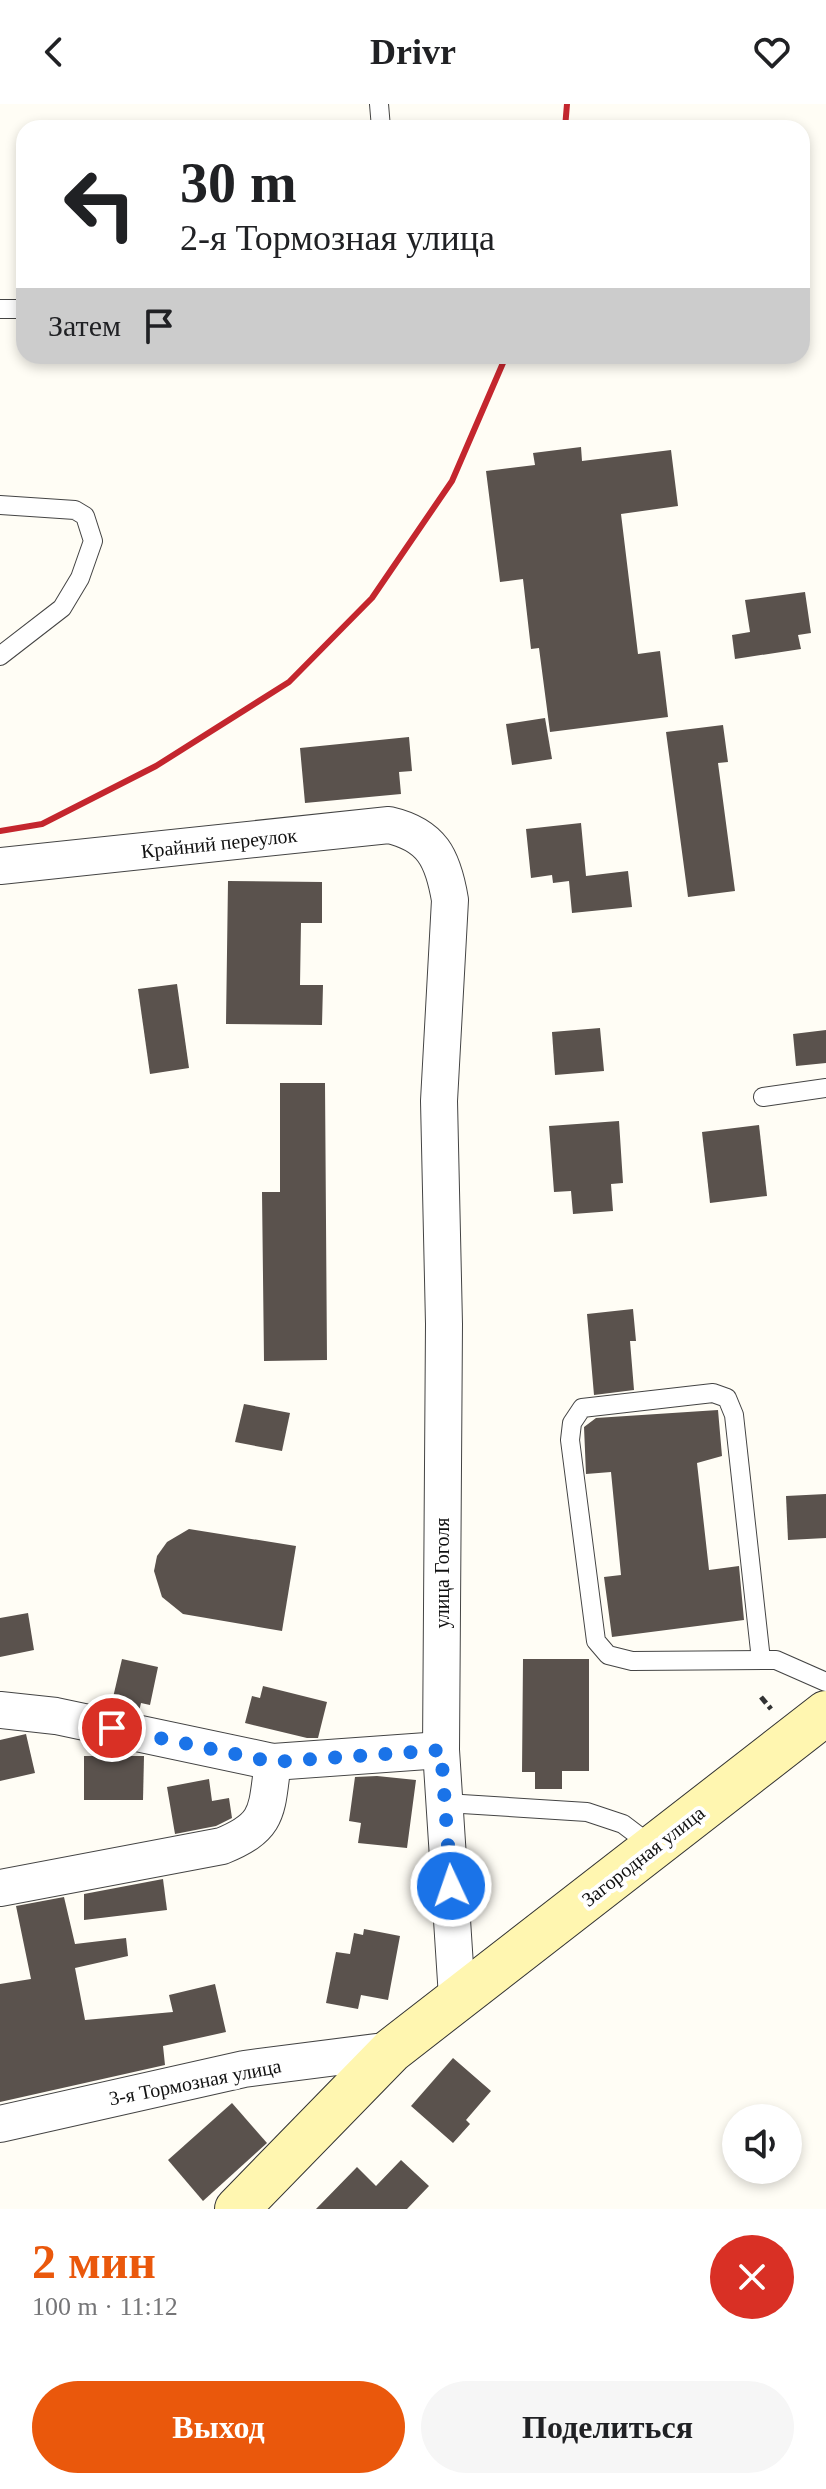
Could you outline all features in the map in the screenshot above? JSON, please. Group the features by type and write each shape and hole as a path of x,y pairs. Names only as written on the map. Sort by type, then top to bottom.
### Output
{"main road":[{"name":"Загородная улица","path":"457,1997 826,1713"},
{"path":"237,2209 392,2050 457,1997"}],"street":[{"name":"Крайний переулок","path":"0,866 389,825 413,830 431,847"},
{"name":"улица Гоголя","path":"431,847 445,868 450,900 439,1101 444,1324 441,1750 457,1997"},
{"path":"0,1710 56,1716 273,1762 441,1750"},
{"path":"0,1888 222,1846 249,1835 263,1819 273,1762"},
{"name":"3-я Тормозная улица","path":"0,2124 244,2069 392,2050"}],"lane":[{"path":"0,505 75,510 85,516 93,541 80,578 62,608 0,656"},
{"path":"763,1097 826,1088"},
{"path":"761,1660 734,1415 727,1398 713,1393 582,1408 572,1423 570,1440 596,1641 608,1655 632,1661 776,1660 826,1682"},
{"path":"446,1803 587,1812 623,1824 654,1848"}],"building":[{"path":"581,447 582,461 671,450 678,506 621,514 638,654 660,651 668,717 550,732 539,648 531,649 523,579 500,582 486,471 535,465 533,453"},
{"path":"805,592 811,633 798,635 801,649 735,659 732,635 750,632 745,600"},
{"path":"545,718 552,759 512,765 506,724"},
{"path":"723,725 728,762 718,763 735,891 688,897 666,732"},
{"path":"409,737 412,771 399,772 401,794 305,803 300,748"},
{"path":"581,823 586,876 628,871 632,907 572,913 569,881 553,883 552,875 531,878 526,829"},
{"path":"228,881 322,882 322,923 301,923 300,985 323,985 322,1025 226,1024"},
{"path":"177,984 189,1068 150,1074 138,989"},
{"path":"600,1028 604,1071 555,1075 552,1032"},
{"path":"826,1030 826,1063 796,1066 793,1034"},
{"path":"280,1083 325,1083 327,1360 264,1361 262,1192 280,1192"},
{"path":"619,1121 623,1183 611,1184 613,1211 573,1214 571,1191 554,1192 549,1126"},
{"path":"759,1125 767,1196 710,1203 702,1132"},
{"path":"633,1309 636,1341 630,1341 634,1390 594,1395 587,1314"},
{"path":"244,1404 290,1413 282,1451 235,1442"},
{"path":"718,1410 722,1456 697,1463 709,1570 739,1566 744,1620 612,1637 604,1577 621,1575 611,1472 586,1474 584,1427 596,1418"},
{"path":"826,1494 826,1538 788,1540 786,1496"},
{"path":"189,1529 296,1546 282,1631 183,1614 162,1597 154,1571 157,1556 167,1542"},
{"path":"28,1613 34,1650 0,1657 0,1618"},
{"path":"122,1659 158,1667 150,1705 141,1703 139,1712 111,1706"},
{"path":"523,1659 589,1659 589,1771 562,1771 562,1789 535,1789 535,1772 522,1772"},
{"path":"263,1686 327,1702 318,1738 245,1723 252,1696 260,1698"},
{"path":"26,1734 35,1773 0,1781 0,1740"},
{"path":"84,1756 144,1756 143,1800 84,1800"},
{"path":"355,1777 416,1780 407,1848 358,1843 361,1823 349,1821"},
{"path":"209,1779 212,1801 229,1798 232,1818 216,1826 175,1834 167,1787"},
{"path":"163,1879 167,1910 84,1920 84,1894"},
{"path":"64,1897 75,1944 126,1938 128,1956 75,1968 85,2020 173,2012 169,1995 215,1984 226,2032 163,2046 165,2065 0,2102 0,1984 31,1979 16,1906"},
{"path":"364,1929 400,1936 388,2000 361,1995 358,2009 326,2003 336,1952 350,1954 354,1933 363,1935"},
{"path":"453,2058 491,2091 466,2120 470,2124 453,2143 411,2106"},
{"path":"232,2103 267,2143 203,2201 168,2160"},
{"path":"401,2160 429,2186 407,2209 316,2209 357,2167 376,2186"}],"railway":[{"path":"566,120 567,104"},
{"path":"0,831 42,824 156,766 289,682 372,598 452,481 503,364"}],"route":[{"path":"112,1728 273,1762 310,1762 441,1750 451,1886"}]}
